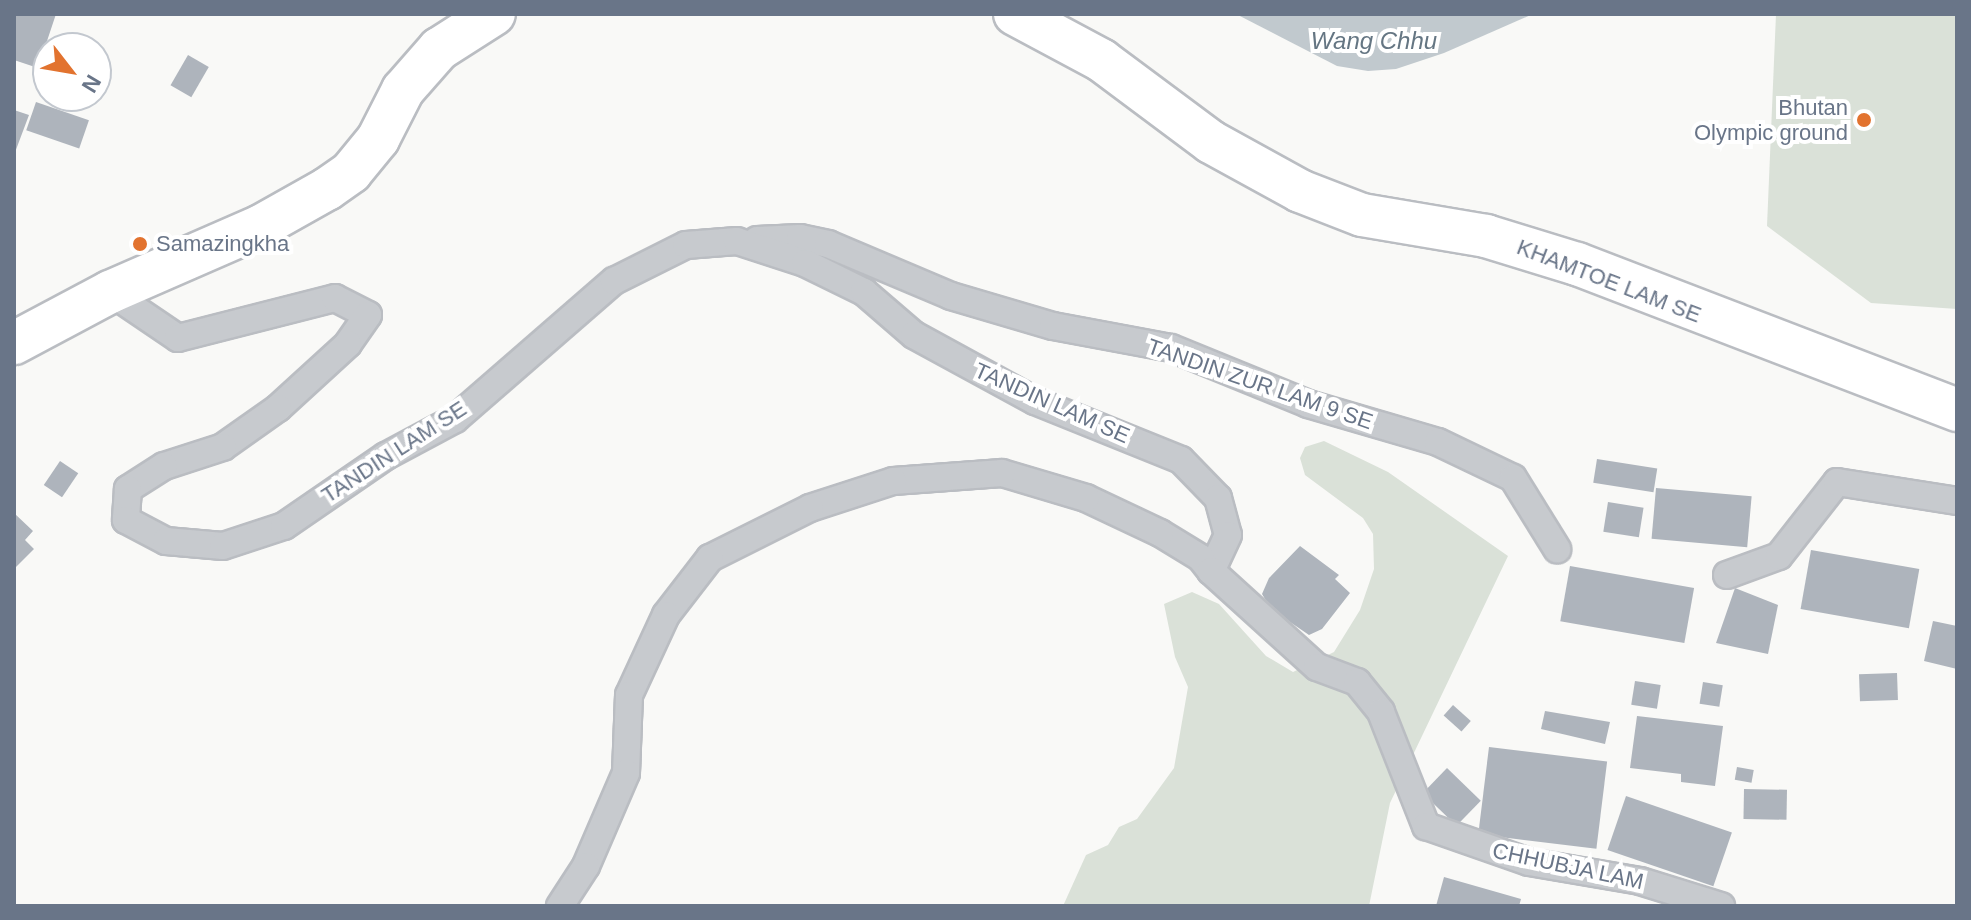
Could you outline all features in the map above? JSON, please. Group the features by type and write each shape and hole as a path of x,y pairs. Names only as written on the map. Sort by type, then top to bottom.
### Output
{"main road":[{"path":"14,343 110,292 261,226 351,172 378,139 403,90 439,49 494,14"},
{"name":"KHAMTOE LAM SE","path":"1015,14 1101,60 1211,142 1300,191 1362,215 1486,236 1577,264 1957,410"}],"street":[{"name":"TANDIN ZUR LAM 9 SE","path":"737,241 800,238 828,244 951,296 1053,326 1171,348 1308,404 1438,442 1513,478 1557,549"},
{"name":"TANDIN LAM SE","path":"110,292 178,338 335,298 368,315 348,344 245,432 223,447 164,466 128,489 126,520 166,541 223,546 284,526 386,456 455,419 614,281 686,245 737,241 805,263 864,292 914,335 1035,401 1181,460 1218,498 1228,535 1211,571"},
{"path":"560,906 586,866 626,773 629,695 666,615 710,558 810,508 893,481 1002,473 1086,498 1160,533 1201,558 1211,571"},
{"path":"1727,575 1779,556 1837,482 1957,501"},
{"name":"CHHUBJA LAM","path":"1211,571 1317,667 1357,682 1381,712 1426,826 1529,862 1640,881 1721,906"}],"shaded area":[{"name":"Bhutan Olympic ground","path":"1776,14 1957,14 1957,309 1871,303 1767,226"},
{"path":"1324,441 1388,472 1508,556 1390,803 1369,906 1063,906 1086,855 1108,845 1119,827 1137,819 1174,768 1188,687 1175,657 1164,604 1192,592 1219,604 1266,656 1293,672 1334,652 1360,610 1374,569 1373,534 1363,518 1305,475 1300,458 1305,447"}],"water":[{"name":"Wang Chhu","path":"1236,14 1533,14 1444,53 1396,69 1368,71 1337,66"}],"building":[{"path":"14,14 56,14 50,32 32,32 32,66 14,60"},
{"path":"188,55 209,67 191,97 170,85"},
{"path":"14,110 29,115 14,155"},
{"path":"33,112 65,112 89,120 79,149 26,130"},
{"path":"1597,459 1657,469 1653,492 1593,483"},
{"path":"60,461 78,473 62,497 44,485"},
{"path":"1656,488 1752,496 1747,547 1652,539"},
{"path":"1608,502 1644,508 1639,537 1603,532"},
{"path":"14,513 33,531 25,540 34,549 14,569"},
{"path":"1300,546 1339,575 1335,579 1350,593 1322,629 1309,635 1271,609 1262,594 1269,578"},
{"path":"1811,550 1919,569 1909,628 1801,609"},
{"path":"1570,566 1694,588 1684,643 1560,621"},
{"path":"1735,588 1778,605 1768,654 1716,643"},
{"path":"1933,621 1957,626 1957,669 1924,661"},
{"path":"1897,673 1898,700 1860,701 1859,674"},
{"path":"1635,681 1661,685 1657,709 1631,705"},
{"path":"1703,682 1723,685 1719,707 1700,704"},
{"path":"1453,705 1471,721 1461,731 1444,715"},
{"path":"1545,711 1610,722 1605,744 1541,729"},
{"path":"1637,716 1723,726 1715,786 1681,782 1681,774 1630,768"},
{"path":"1489,747 1607,762 1596,849 1478,834"},
{"path":"1737,767 1754,770 1751,783 1735,780"},
{"path":"1447,768 1481,801 1456,826 1423,793"},
{"path":"1744,789 1787,790 1786,820 1743,819"},
{"path":"1626,796 1732,832 1713,886 1607,850"},
{"path":"1444,877 1521,899 1519,906 1436,906"}],"place":[{"name":"Bhutan Olympic ground","path":"1864,120"},
{"name":"Samazingkha","path":"140,244"}]}
